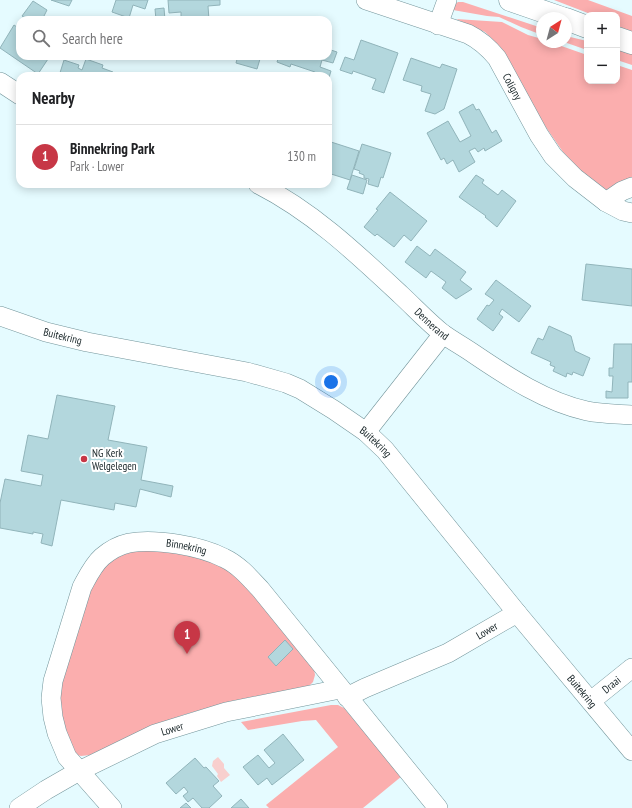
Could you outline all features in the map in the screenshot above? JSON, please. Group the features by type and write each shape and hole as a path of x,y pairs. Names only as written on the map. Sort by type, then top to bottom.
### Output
{"street":[{"name":"Coligny","path":"366,0 468,34 479,40 490,49 497,58 539,135 553,156 575,178 606,202 623,211 632,213"},
{"path":"438,25 446,0"},
{"path":"510,0 545,12"},
{"path":"572,22 584,26"},
{"path":"620,39 632,43"},
{"path":"0,82 16,92"},
{"path":"606,202 622,191 632,187"},
{"name":"Dennerand","path":"265,188 300,208 340,238 443,334 491,366 554,400 587,411 632,415"},
{"name":"Buitekring","path":"0,316 46,332 87,342 246,372 286,383 314,397 366,432 385,450 517,613 632,751"},
{"path":"366,432 443,334"},
{"name":"Binnekring","path":"112,808 67,757 57,733 53,717 51,698 53,681 82,587 93,566 102,557 113,550 127,544 139,542 172,543 208,552 225,558 248,576 438,808"},
{"name":"Lower","path":"19,808 79,771 155,734 226,712 344,693 365,688 448,653 517,613"},
{"name":"Draai","path":"591,701 632,668"}],"shaded area":[{"path":"554,0 588,0 632,16 632,32 620,27 620,12 585,12"},
{"path":"458,2 463,2 536,26 536,33 499,17 453,10 454,5"},
{"path":"456,19 502,22 536,37 536,48 567,48 584,54 584,84 620,84 620,66 632,70 632,183 606,190 582,172 563,152 545,126 498,45 485,32"},
{"path":"572,37 584,40 584,49 572,45"},
{"path":"620,50 632,54 632,65 620,61"},
{"path":"151,548 212,561 241,578 314,669 315,675 313,682 309,686 291,692 263,695 232,701 183,715 132,735 90,755 81,756 74,754 67,739 58,693 88,596 103,566 129,551"},
{"path":"331,705 338,705 344,708 402,776 363,808 269,808 266,805 338,747 316,720 248,730 241,722"},
{"path":"218,757 230,775 221,782 217,776 218,774 212,766 213,761"}],"building":[{"path":"51,0 72,0 69,6"},
{"path":"116,0 148,0 145,9 133,5 130,16 123,16 112,12"},
{"path":"168,0 220,0 220,5 208,6 209,16 181,16 181,12 169,13"},
{"path":"33,1 47,10 44,16 22,16"},
{"path":"164,8 165,16 156,16 155,9"},
{"path":"14,25 16,26 16,59 0,48"},
{"path":"361,40 398,53 384,93 372,89 376,79 353,71 352,74 340,70 345,57 354,60"},
{"path":"332,50 337,52 333,63 322,60 332,60"},
{"path":"411,58 440,68 442,64 457,69 444,109 435,114 425,111 431,94 421,91 422,86 403,80"},
{"path":"18,60 47,60 39,72 35,72"},
{"path":"64,60 79,65 78,68 82,70 86,60 89,60 103,65 102,68 113,72 60,72"},
{"path":"237,60 260,60 257,69 236,63"},
{"path":"278,60 322,60 320,67 331,71 315,72 291,64 290,67 277,62"},
{"path":"473,104 476,110 479,109 492,133 496,130 502,141 485,151 484,148 478,152 475,148 469,151 475,162 459,172 453,160 447,164 444,158 441,160 427,133 448,121 460,142 471,136 459,112"},
{"path":"332,142 359,151 350,180 332,174"},
{"path":"362,144 391,153 383,178 381,177 378,187 368,184 369,179 364,178 364,175 359,173 360,171 354,169"},
{"path":"352,175 367,180 363,194 347,189"},
{"path":"476,175 484,180 482,183 498,195 502,190 516,201 497,227 485,217 486,216 459,197"},
{"path":"390,192 427,221 411,241 404,235 394,247 377,234 375,236 364,227"},
{"path":"417,246 430,256 435,249 466,272 460,280 472,289 456,299 442,288 446,282 431,271 426,278 405,262"},
{"path":"586,264 632,269 632,306 582,300"},
{"path":"496,280 531,306 519,322 502,309 499,314 503,317 493,331 477,319 487,305 489,306 494,300 485,294"},
{"path":"549,326 571,336 575,351 590,358 583,376 573,372 572,375 567,373 566,377 553,371 555,367 550,365 551,362 531,353 538,338 543,340"},
{"path":"614,344 632,344 632,382 628,382 628,398 606,398 606,391 612,392 613,376 609,376 609,368 613,368"},
{"name":"NG Kerk Welgelegen","path":"57,395 115,406 108,440 147,447 141,480 173,486 171,497 140,489 136,507 115,503 114,510 61,500 52,546 41,543 43,534 33,532 33,534 0,528 0,503 5,479 41,486 43,475 21,471 28,435 48,439"},
{"path":"285,640 293,649 276,666 268,657"},
{"path":"283,734 304,760 272,785 267,778 258,785 243,767 258,755 269,768 275,763 264,750"},
{"path":"195,758 219,781 213,786 222,796 209,808 202,808 193,798 188,802 183,796 188,792 184,787 176,794 166,783"},
{"path":"241,799 249,808 231,808"},
{"path":"186,803 191,808 180,808"}],"place":[{"name":"NG Kerk Welgelegen","path":"84,459"},
{"name":"Binnekring Park","path":"187,654"}]}
